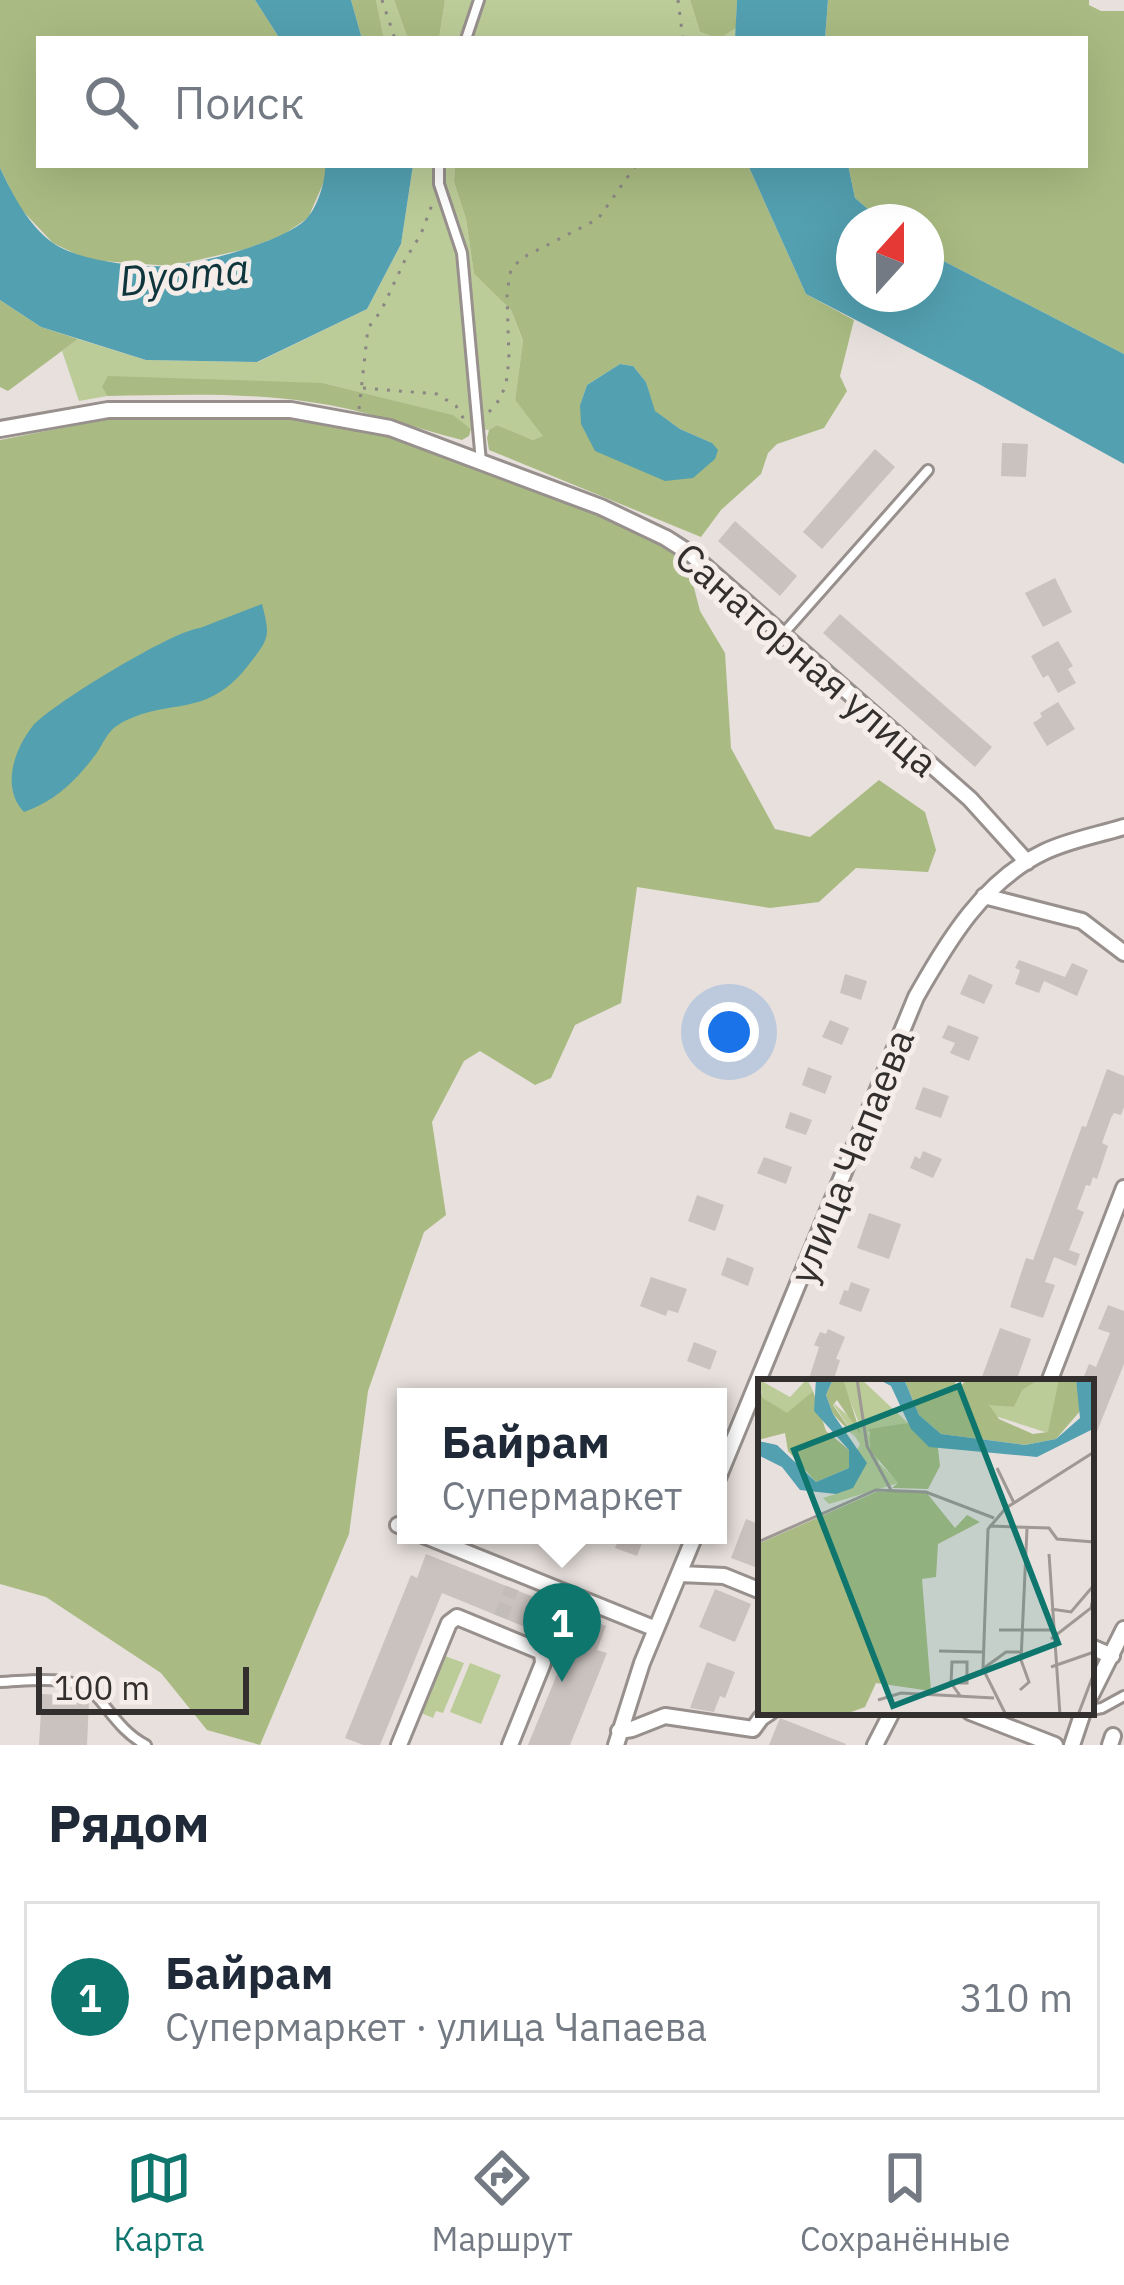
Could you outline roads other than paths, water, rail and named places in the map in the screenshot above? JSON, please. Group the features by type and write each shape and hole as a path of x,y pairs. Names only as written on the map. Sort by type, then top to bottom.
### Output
{"street":[{"name":"Санаторная улица","path":"0,430 108,410 291,410 390,428 602,507 677,544 970,799 1027,862"},
{"name":"улица Чапаева","path":"759,1379 916,997 947,942 984,896 1027,862 1046,851 1124,827"},
{"path":"984,896 1082,921 1124,953"},
{"path":"1050,1379 1124,1188"},
{"name":"улица Чапаева","path":"727,1456 758,1381"},
{"path":"441,1544 515,1581 656,1629"},
{"path":"618,1738 692,1544"},
{"path":"680,1574 724,1576 758,1590"},
{"path":"401,1745 452,1618 498,1624 544,1657 509,1745"},
{"path":"1094,1689 1124,1629"},
{"path":"1094,1649 1112,1656"},
{"path":"618,1738 665,1716 753,1729 766,1715"},
{"path":"875,1745 885,1715"},
{"path":"978,1715 1055,1745"},
{"path":"1072,1745 1085,1715"}],"lane":[{"path":"467,36 479,0"},
{"path":"439,168 463,253 482,462"},
{"path":"783,634 928,470"},
{"path":"0,1682 56,1680 78,1685 91,1691 114,1719 146,1745"},
{"path":"1094,1710 1124,1696"}],"water":[{"path":"255,0 351,0 361,36 278,36"},
{"path":"737,0 828,0 825,36 735,36"},
{"name":"Dyoma","path":"0,168 29,218 53,243 93,259 157,266 222,256 283,234 308,217 325,168 413,168 401,244 367,309 257,362 146,360 41,327 0,300"},
{"path":"749,168 849,168 855,198 862,204 836,204 836,310 806,294"},
{"path":"944,261 1124,354 1124,464 841,312 944,312"},
{"path":"620,364 633,366 646,382 655,411 718,450 715,459 693,478 665,481 595,451 581,424 580,405 587,385"},
{"path":"262,604 265,642 234,681 202,701 136,716 118,725 73,781 24,812 13,792 15,758 43,717 165,641"}],"tunnel":[{"path":"501,1617 512,1588"}],"place":[{"name":"Байрам","path":"562,1682"}]}
